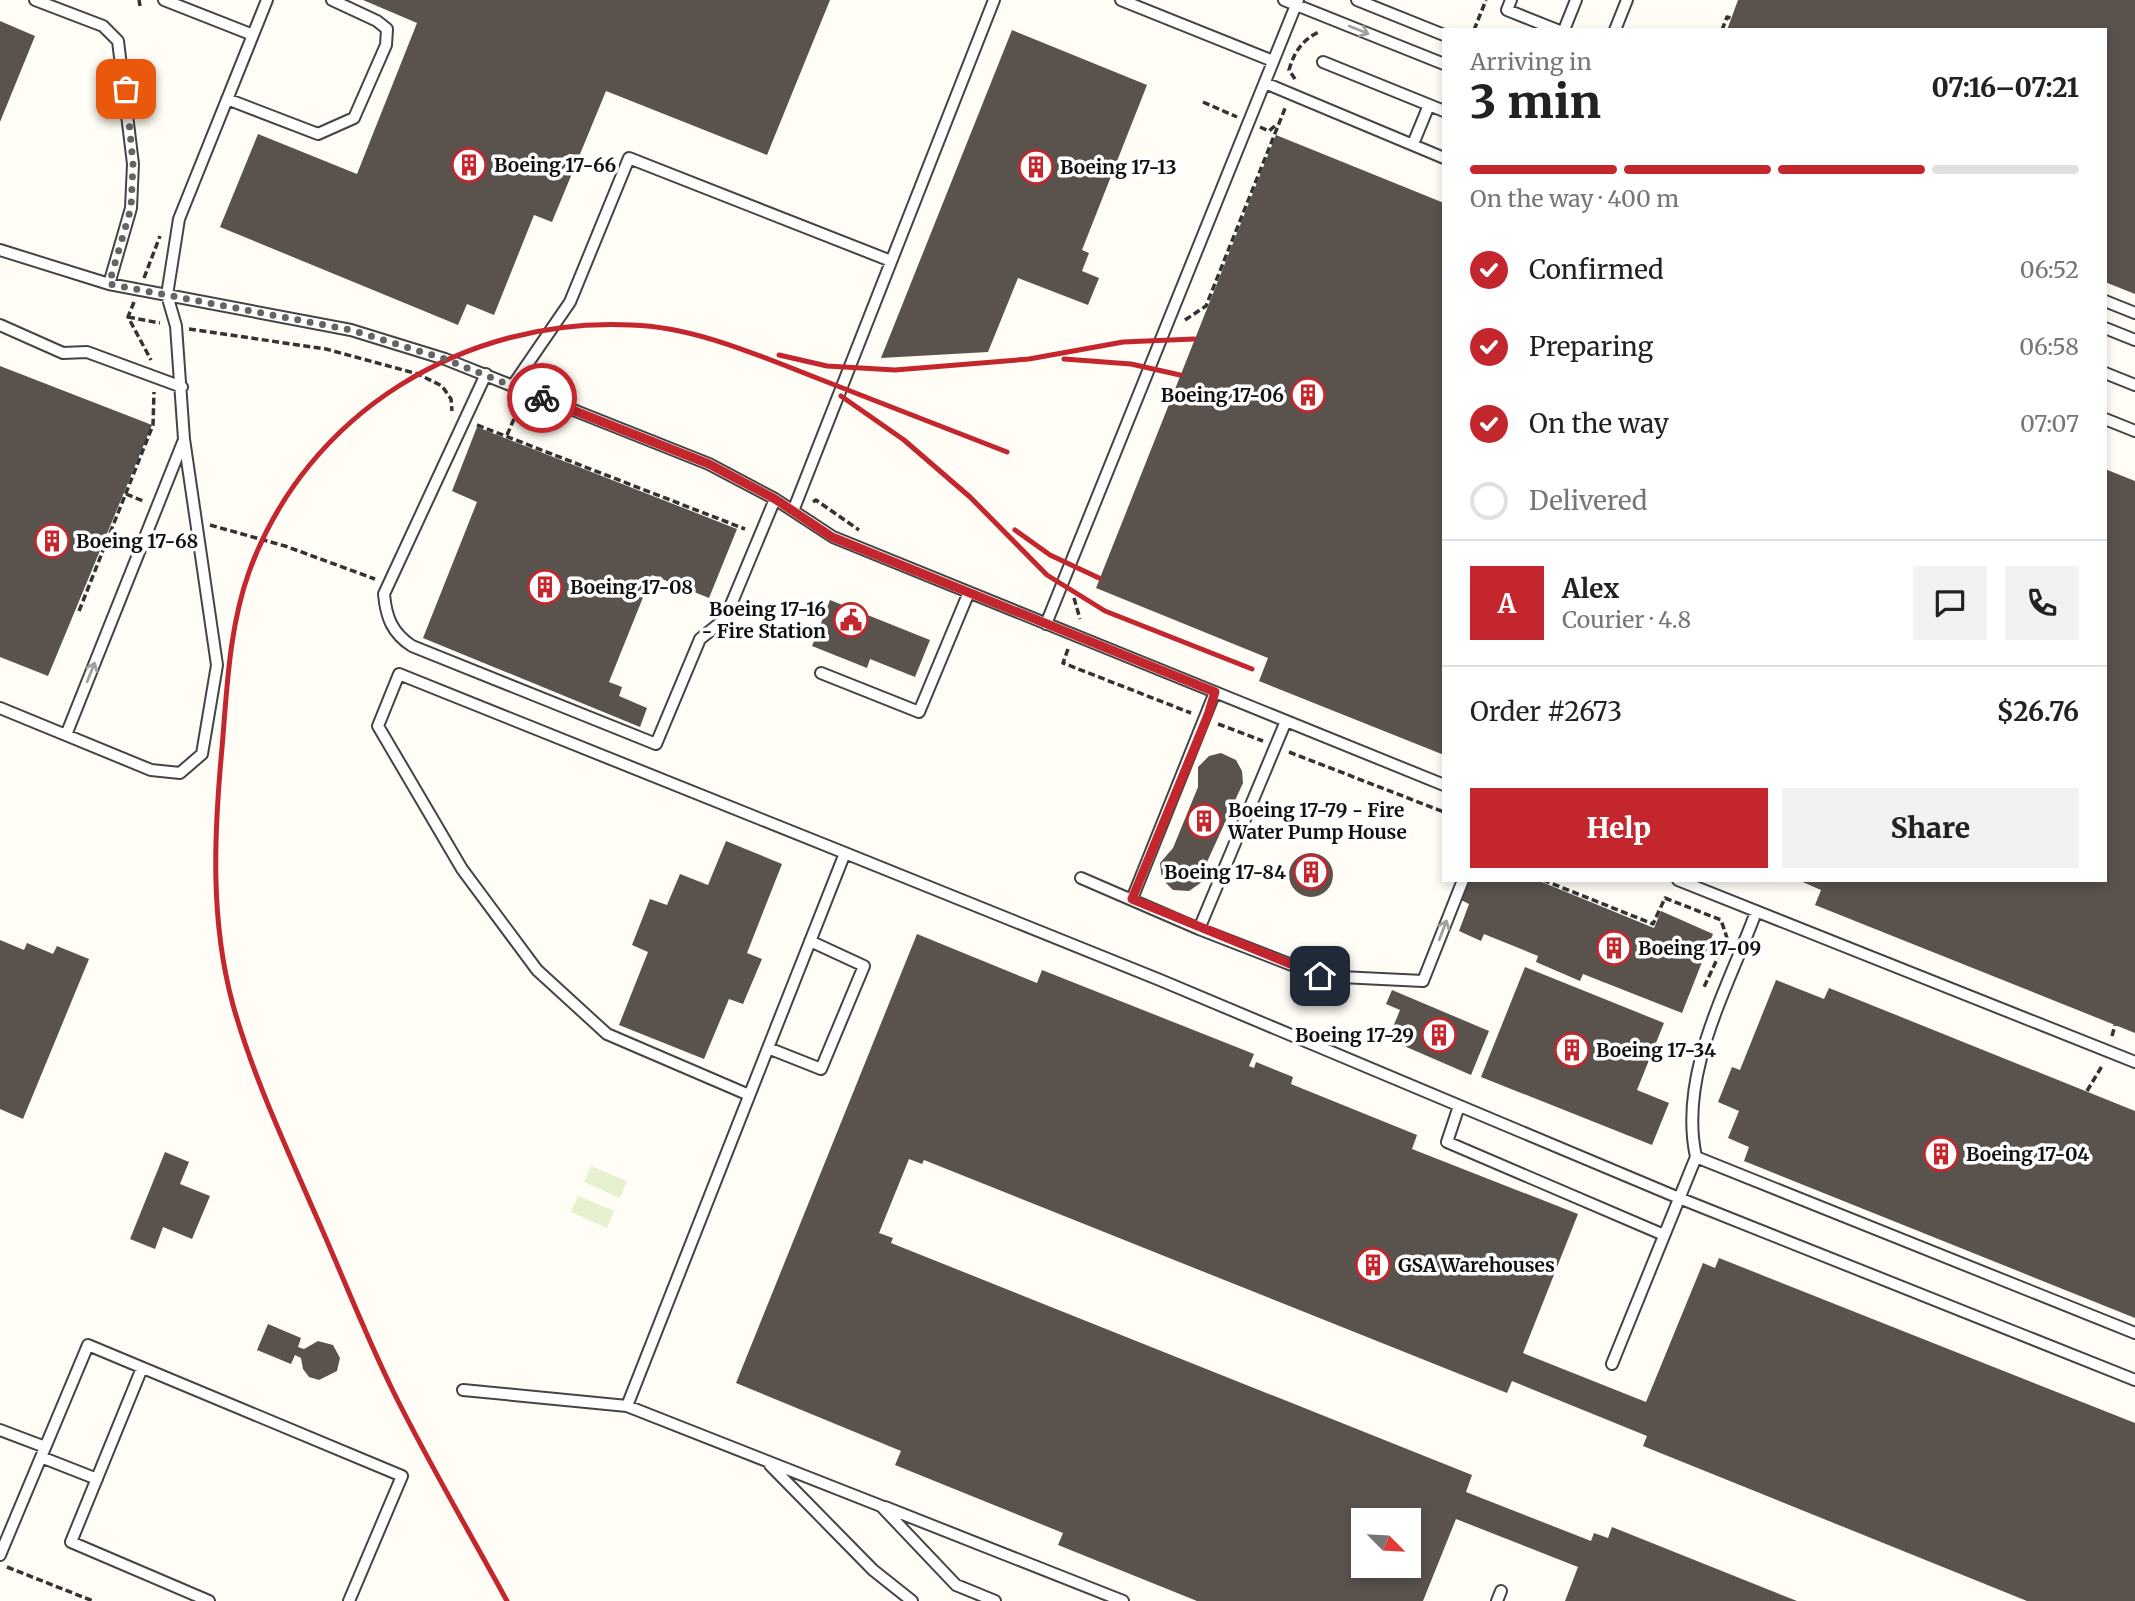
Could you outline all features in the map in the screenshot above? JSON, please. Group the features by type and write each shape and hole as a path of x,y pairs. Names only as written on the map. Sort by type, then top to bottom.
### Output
{"lane":[{"path":"35,0 103,26 118,41 133,164 131,208 109,284"},
{"path":"164,0 186,4 253,35"},
{"path":"0,708 151,770 180,773 202,754 217,665 184,439 176,326 167,295 179,219 267,0"},
{"path":"227,99 318,134 354,118 386,45 387,29 377,21 332,0"},
{"path":"795,512 994,0"},
{"path":"1121,0 1273,61"},
{"path":"1283,0 1297,3 1442,63"},
{"path":"1357,0 1442,34"},
{"path":"1511,0 1507,10 1553,28"},
{"path":"1565,28 1576,0"},
{"path":"1616,28 1627,0"},
{"path":"1046,624 1297,3"},
{"path":"1323,62 1442,110"},
{"path":"1265,83 1442,157"},
{"path":"1413,144 1429,104"},
{"path":"513,385 570,302 629,158 891,261"},
{"path":"0,250 109,284 351,330 485,374 709,464 775,499 832,537 1442,784"},
{"path":"2107,302 2135,313"},
{"path":"0,325 63,353 87,352 182,387"},
{"path":"2107,329 2135,340"},
{"path":"485,374 466,421 384,594 390,624 399,638 411,646 656,744 699,639 725,619 775,499"},
{"path":"2107,374 2135,385"},
{"path":"2107,420 2135,431"},
{"path":"66,735 184,439"},
{"path":"821,673 919,712 969,592"},
{"path":"749,1095 607,1034 537,970 463,869 378,726 399,674 845,853 1679,1198 2135,1380"},
{"path":"1132,899 1215,692"},
{"path":"1199,929 1286,721"},
{"path":"627,1406 845,853"},
{"path":"1081,878 1199,929 1320,976 1423,981 1462,882"},
{"path":"1683,882 2135,1062"},
{"path":"1612,1364 1696,1157 1691,1133 1700,1060 1756,912"},
{"path":"768,1048 821,1069 864,966 810,941"},
{"path":"1460,1106 1447,1142 1664,1235"},
{"path":"1696,1157 2135,1333"},
{"path":"0,1555 88,1345 402,1476 349,1601"},
{"path":"142,1367 71,1542 209,1601"},
{"path":"463,1390 627,1406 1123,1601"},
{"path":"0,1430 97,1479"},
{"path":"766,1461 873,1570 912,1601"},
{"path":"881,1506 956,1585 995,1601"}],"path":[{"path":"139,0 140,6"},
{"path":"1475,28 1486,0"},
{"path":"1723,28 1727,17 1731,18"},
{"path":"1178,325 1206,306 1296,80 1289,70 1297,50 1303,41 1318,32 1326,33"},
{"path":"128,317 239,339 256,337 326,349 418,374 442,386 451,399 453,418 744,531 748,522"},
{"path":"126,494 158,507"},
{"path":"795,512 816,500 869,534"},
{"path":"196,521 285,546 380,580"},
{"path":"1075,592 1074,602 1080,620 1063,663 1207,717 1442,811"},
{"path":"1052,608 1080,620"},
{"path":"1548,882 1653,924 1665,898 1721,920 1727,938 1704,987"},
{"path":"17,1571 93,1601"}],"green space":[{"path":"591,1166 627,1181 620,1198 584,1182"},
{"path":"578,1196 614,1211 607,1228 571,1212"}],"building":[{"name":"Boeing 17-66","path":"363,0 830,0 767,155 606,91 552,222 534,215 494,315 467,304 458,325 220,227 258,134 357,174 417,23"},
{"path":"1738,0 2135,0 2135,294 2107,283 2107,28 1728,28"},
{"path":"0,21 35,36 0,122"},
{"name":"Boeing 17-13","path":"1012,30 1147,85 1082,250 1089,253 1082,271 1099,278 1088,305 1018,278 988,352 881,358"},
{"name":"Boeing 17-06","path":"1276,135 1442,202 1442,754 1259,681 1268,658 1096,588"},
{"name":"Boeing 17-68","path":"0,366 152,425 48,676 0,657"},
{"name":"Boeing 17-08","path":"477,427 737,529 709,598 652,575 609,682 622,687 619,696 647,708 640,727 423,638 477,502 452,491"},
{"path":"2107,470 2135,481 2135,1033 1815,905 1821,890 1803,882 2107,882"},
{"name":"Boeing 17-16 - Fire Station","path":"830,600 930,640 915,677 870,659 867,668 812,646"},
{"name":"Boeing 17-79 - Fire Water Pump House","path":"1221,753 1236,760 1242,771 1243,783 1207,862 1202,882 1189,891 1173,890 1162,879 1160,863 1173,848 1198,787 1198,767 1209,756"},
{"path":"726,841 782,864 747,953 762,959 743,1004 729,999 704,1059 619,1025 648,952 632,945 650,899 667,905 680,874 708,885"},
{"name":"Boeing 17-84","path":"1311,853 1326,860 1333,875 1326,890 1311,897 1296,890 1289,875 1296,860"},
{"name":"Boeing 17-09","path":"1468,882 1542,882 1654,928 1661,911 1713,934 1682,1013 1583,974 1580,981 1536,962 1538,956 1484,934 1481,941 1459,931 1469,904 1461,900"},
{"name":"GSA Warehouses","path":"917,934 1037,983 1042,970 1254,1054 1249,1066 1254,1068 1256,1062 1293,1077 1291,1084 1417,1135 1412,1149 1578,1214 1523,1353 1646,1402 1703,1263 1715,1268 1719,1258 2135,1423 2135,1601 2027,1601 1643,1446 1647,1436 1512,1381 1507,1393 924,1160 922,1164 909,1159 879,1233 893,1238 891,1243 1472,1475 1466,1492 1591,1541 1594,1533 1608,1538 1612,1527 1797,1601 1565,1601 1578,1567 1456,1519 1423,1601 1197,1601 1058,1545 1063,1533 895,1465 901,1451 736,1383"},
{"path":"0,940 24,950 27,943 53,954 57,946 89,959 23,1119 0,1109"},
{"name":"Boeing 17-34","path":"1525,967 1664,1023 1637,1090 1669,1103 1652,1145 1481,1077"},
{"name":"Boeing 17-04","path":"1776,980 1824,999 1829,988 2135,1111 2135,1318 1744,1161 1749,1147 1728,1138 1739,1111 1718,1102 1732,1067 1740,1070"},
{"name":"Boeing 17-29","path":"1392,990 1489,1031 1471,1075 1388,1039 1400,1010 1386,1004"},
{"path":"165,1152 189,1162 180,1184 210,1196 192,1239 163,1227 155,1249 130,1239"},
{"path":"268,1324 301,1338 298,1347 304,1349 318,1341 333,1345 340,1358 337,1371 319,1380 309,1377 303,1369 301,1358 295,1355 291,1364 257,1350"}],"railway":[{"path":"507,1601 420,1444 382,1369 270,1108 233,1005 220,942 216,845 230,659 237,615 249,572 275,515 310,465 352,421 400,386 452,357 509,338 569,327 631,325 705,337 753,353 1007,452"},
{"path":"779,355 827,366 895,370 1029,359 1123,342 1194,339"},
{"path":"1064,359 1131,364 1180,375"},
{"path":"841,396 904,440 970,497 1047,575 1105,611 1252,669"},
{"path":"1015,530 1050,555 1099,578"}],"way so far":[{"path":"126,89 133,164 131,208 109,284 351,330 445,359 542,398"}],"place":[{"name":"Boeing 17-66","path":"469,165"},
{"name":"Boeing 17-13","path":"1036,167"},
{"name":"Boeing 17-06","path":"1308,395"},
{"name":"Boeing 17-68","path":"52,541"},
{"name":"Boeing 17-08","path":"545,587"},
{"name":"Boeing 17-16 - Fire Station","path":"851,620"},
{"name":"Boeing 17-79 - Fire Water Pump House","path":"1204,821"},
{"name":"Boeing 17-84","path":"1311,872"},
{"name":"Boeing 17-09","path":"1614,948"},
{"name":"Boeing 17-29","path":"1439,1035"},
{"name":"Boeing 17-34","path":"1572,1050"},
{"name":"Boeing 17-04","path":"1941,1154"},
{"name":"GSA Warehouses","path":"1373,1265"}],"route":[{"path":"542,398 709,464 775,499 832,537 1215,692 1132,899 1199,929 1320,976"}]}
